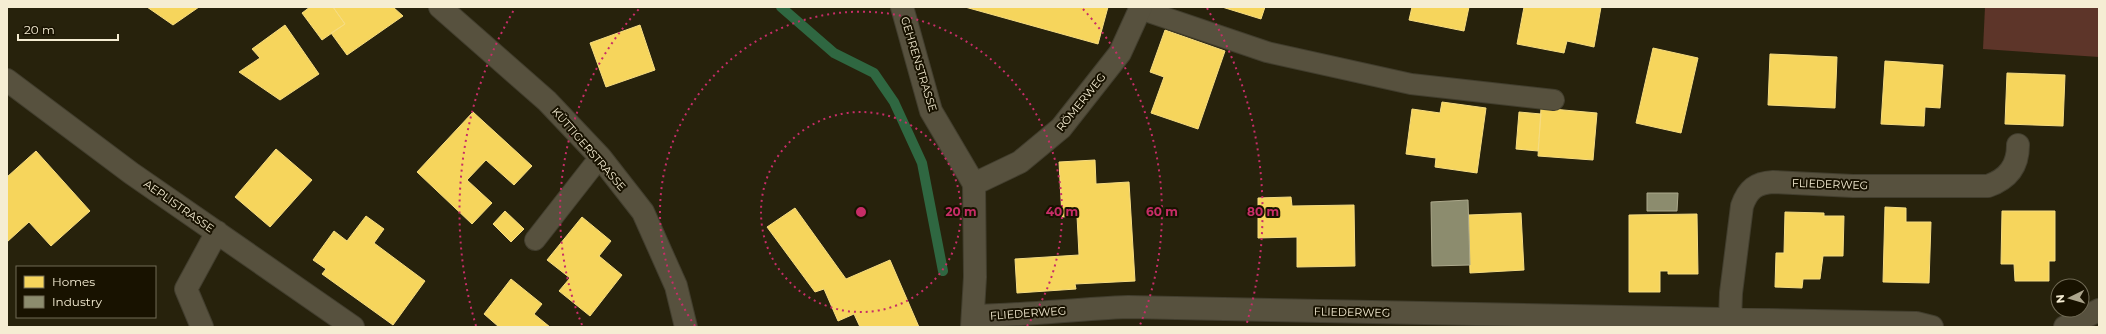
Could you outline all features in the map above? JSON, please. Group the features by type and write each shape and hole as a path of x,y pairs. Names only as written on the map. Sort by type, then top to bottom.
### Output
{"street":[{"name":"KÜTTIGERSTRASSE","path":"440,7 547,100 600,157 643,212 676,286 686,327"},
{"name":"GEHRENSTRASSE","path":"902,7 931,111 974,184"},
{"name":"RÖMERWEG","path":"974,184 1020,162 1061,128 1120,53 1141,8"},
{"name":"AEPLISTRASSE","path":"7,80 131,173 353,327"},
{"name":"FLIEDERWEG","path":"1730,320 1731,293 1742,206 1746,195 1752,188 1762,182 1853,186 1988,186 1998,183 2007,176 2018,156 2018,144"},
{"path":"973,322 974,184"},
{"path":"202,327 186,289 217,232"},
{"name":"FLIEDERWEG","path":"973,322 1075,309 1128,307 1916,324 1932,327"},
{"path":"2065,327 2099,310"}],"lane":[{"path":"1141,8 1282,56 1411,84 1554,100"},
{"path":"535,240 600,157"}],"shaded area":[{"path":"1985,7 2099,7 2099,57 1983,49"}],"building: Homes":[{"path":"147,7 199,7 173,25"},
{"path":"310,7 333,7 345,24 322,40 302,13"},
{"path":"333,7 393,7 403,16 347,55 331,33 345,24"},
{"path":"965,7 1108,7 1098,44"},
{"path":"1222,7 1265,7 1261,19"},
{"path":"1412,7 1469,7 1464,31 1409,20"},
{"path":"1524,7 1601,7 1594,47 1567,41 1564,53 1517,44"},
{"path":"285,25 319,74 280,100 239,72 260,58 252,49"},
{"path":"640,25 655,70 606,87 590,43"},
{"path":"1165,30 1225,51 1198,129 1151,113 1164,77 1150,72"},
{"path":"1653,48 1698,58 1681,133 1636,123"},
{"path":"1770,54 1837,57 1835,108 1768,105"},
{"path":"1885,61 1943,65 1940,108 1925,107 1924,126 1881,124"},
{"path":"2007,73 2065,75 2063,126 2005,124"},
{"path":"1442,102 1486,108 1477,173 1435,167 1436,158 1406,154 1412,109 1440,113"},
{"path":"1541,108 1597,113 1593,160 1538,156"},
{"path":"473,112 532,166 514,185 486,160 467,180 492,203 472,224 417,172"},
{"path":"1519,112 1541,114 1538,151 1516,149"},
{"path":"276,149 312,180 270,227 235,197"},
{"path":"36,151 90,211 51,246 29,222 7,242 7,177"},
{"path":"1095,160 1096,184 1129,182 1135,281 1075,284 1076,289 1017,293 1015,259 1079,255 1077,216 1062,217 1059,162"},
{"path":"1291,197 1292,206 1354,205 1355,266 1297,267 1297,237 1258,238 1258,198"},
{"path":"1885,207 1906,208 1906,222 1931,222 1929,283 1883,282"},
{"path":"795,208 846,279 890,260 919,327 860,327 854,314 838,321 824,289 815,292 767,227"},
{"path":"505,211 524,229 511,242 493,224"},
{"path":"2002,211 2055,211 2055,261 2049,261 2049,281 2015,281 2014,264 2001,264"},
{"path":"1785,212 1824,213 1824,216 1844,216 1843,256 1823,256 1820,279 1803,279 1802,288 1775,287 1776,253 1784,253"},
{"path":"1521,213 1524,270 1470,273 1468,215"},
{"path":"1697,214 1698,274 1668,274 1668,271 1660,271 1660,292 1629,292 1629,215"},
{"path":"366,216 384,229 374,243 425,281 393,325 322,274 326,269 313,260 334,231 347,241"},
{"path":"582,217 611,241 599,256 622,275 590,316 559,291 570,278 547,260"},
{"path":"511,279 542,304 534,314 550,327 499,327 484,314"}],"building: Industry":[{"path":"1647,193 1678,193 1677,211 1647,211"},
{"path":"1468,200 1470,265 1432,266 1431,202"}],"waterway":[{"path":"781,7 834,53 874,73 894,102 922,163 943,271"}]}
